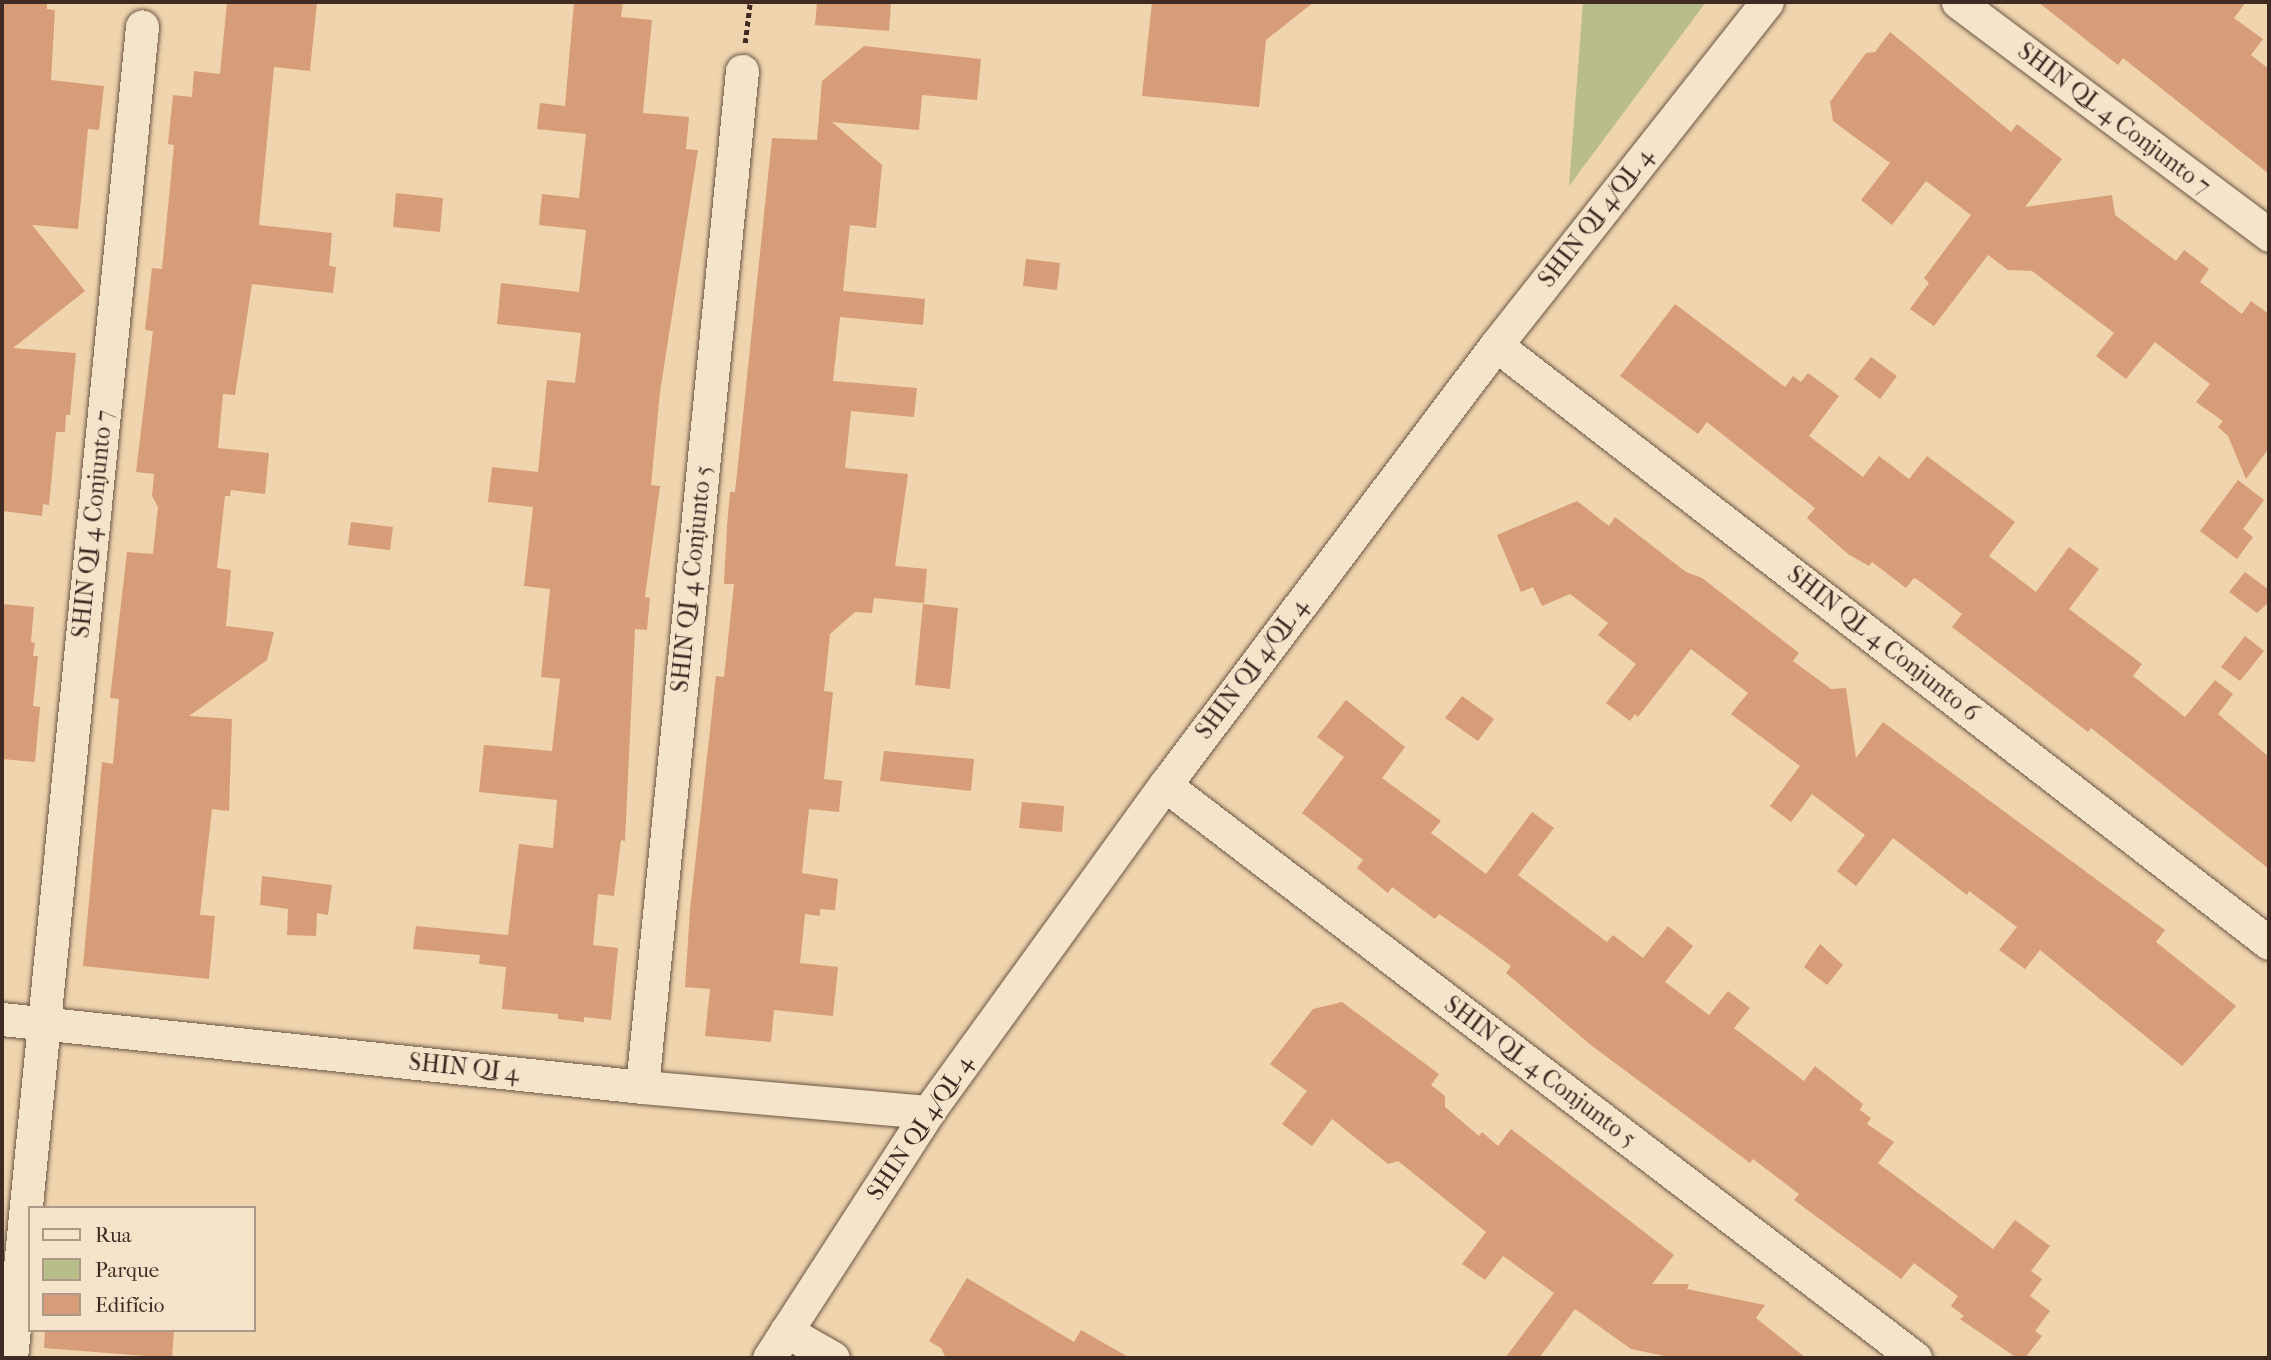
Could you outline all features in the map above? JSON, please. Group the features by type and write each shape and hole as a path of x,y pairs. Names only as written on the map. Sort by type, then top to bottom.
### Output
{"street":[{"name":"SHIN QI 4/QL 4","path":"778,1345 928,1112 1165,785 1496,345 1767,2"},
{"name":"SHIN QL 4 Conjunto 7","path":"1958,2 2269,235"},
{"name":"SHIN QI 4 Conjunto 7","path":"11,1358 142,26"},
{"name":"SHIN QI 4 Conjunto 5","path":"642,1087 742,71"},
{"name":"SHIN QL 4 Conjunto 6","path":"1496,345 2269,943"},
{"name":"SHIN QL 4 Conjunto 5","path":"1165,785 1915,1358"},
{"name":"SHIN QI 4","path":"2,1019 642,1087 928,1112"},
{"path":"778,1345 833,1358"}],"path":[{"path":"742,71 750,2"}],"green space":[{"path":"1583,2 1706,2 1569,186"}],"building":[{"path":"2,2 47,2 47,9 55,10 51,80 104,86 99,130 88,129 78,229 32,225 85,291 13,348 76,353 70,415 66,415 65,432 56,432 49,505 43,504 42,516 2,511"},
{"path":"227,2 317,2 310,71 274,67 259,225 332,233 329,266 336,267 333,293 252,284 235,395 223,394 218,448 269,453 265,494 231,490 230,496 225,496 217,568 231,570 226,626 274,632 267,660 189,716 232,719 229,811 212,809 200,915 215,916 209,979 83,966 102,762 113,764 119,699 110,698 127,552 153,554 158,507 152,496 154,474 136,472 153,331 145,330 152,268 162,269 174,145 168,144 173,95 192,97 194,71 220,74"},
{"path":"574,2 623,2 621,17 652,20 643,113 689,117 686,149 698,150 660,392 651,485 660,486 645,597 650,598 647,630 635,629 625,841 621,840 614,896 598,894 593,945 618,948 611,1020 584,1017 584,1022 558,1019 558,1014 502,1009 506,967 479,964 480,955 413,949 416,926 508,935 519,844 553,848 557,800 479,792 484,745 552,751 560,679 541,677 550,589 524,586 533,507 488,502 492,467 538,472 547,380 575,383 581,333 497,324 501,283 579,292 586,230 539,225 542,194 579,198 586,134 537,129 540,103 565,106"},
{"path":"817,2 891,2 889,31 815,25"},
{"path":"1152,2 1314,2 1266,40 1259,107 1142,96"},
{"path":"2038,2 2246,2 2234,18 2263,39 2251,55 2269,69 2269,174 2123,58 2118,65"},
{"path":"1890,32 2011,132 2017,124 2062,159 2025,207 2112,195 2115,215 2176,261 2184,250 2209,269 2200,282 2242,314 2251,301 2269,314 2269,448 2246,479 2228,436 2218,427 2223,421 2196,402 2210,384 2155,342 2126,379 2096,356 2114,333 2032,271 2008,270 1988,255 1934,326 1910,309 1929,283 1924,278 1971,215 1926,181 1892,225 1861,200 1890,163 1833,121 1830,102 1866,53 1875,52"},
{"path":"864,46 981,59 977,100 922,95 919,130 832,122 882,165 876,228 850,225 843,291 925,299 923,325 840,317 833,381 917,388 914,417 851,411 845,468 908,474 895,566 927,569 924,603 874,598 872,613 855,612 830,634 824,691 833,692 824,779 842,781 839,812 809,809 802,873 838,879 835,910 820,909 820,916 805,914 800,963 838,967 833,1016 774,1010 771,1042 705,1036 710,989 685,987 690,910 716,676 724,677 734,584 724,584 727,526 730,492 735,492 772,138 817,140 822,81"},
{"path":"396,193 443,198 440,232 393,227"},
{"path":"1026,259 1060,263 1057,290 1023,286"},
{"path":"1675,304 1785,387 1793,376 1801,382 1808,373 1839,396 1809,436 1863,477 1879,456 1909,479 1927,456 2015,522 1989,556 2036,592 2069,547 2099,569 2069,609 2142,664 2133,676 2185,717 2215,680 2233,694 2218,714 2269,757 2269,869 2091,728 2088,732 1952,627 1962,614 1918,580 1914,578 1906,588 1872,562 1869,566 1848,554 1807,518 1815,508 1707,422 1698,434 1620,376"},
{"path":"1871,357 1897,376 1880,399 1854,379"},
{"path":"2238,480 2264,500 2243,529 2253,537 2237,559 2200,531"},
{"path":"1577,501 1609,526 1615,517 1686,572 1702,578 1799,653 1793,661 1831,689 1846,688 1856,758 1883,722 2165,930 2156,942 2236,1006 2182,1066 2040,950 2025,969 1999,950 2017,927 1969,891 1967,895 1893,838 1856,886 1837,871 1865,835 1812,794 1791,822 1770,806 1800,766 1731,714 1748,693 1691,649 1638,717 1635,714 1630,721 1606,703 1636,664 1598,635 1608,623 1570,594 1542,606 1533,587 1521,592 1497,535"},
{"path":"351,522 393,527 390,550 348,545"},
{"path":"2245,572 2269,590 2269,602 2257,613 2229,592"},
{"path":"2,604 34,607 31,642 35,643 33,656 38,656 33,706 40,707 35,762 2,759"},
{"path":"923,604 958,608 950,689 915,685"},
{"path":"2245,636 2264,651 2240,681 2221,667"},
{"path":"1462,696 1494,719 1478,741 1445,718"},
{"path":"1346,700 1405,747 1382,778 1441,821 1431,833 1486,874 1532,812 1554,828 1518,875 1607,942 1613,935 1643,958 1668,926 1693,946 1665,982 1709,1015 1728,991 1750,1008 1734,1028 1804,1081 1815,1066 1863,1104 1860,1110 1871,1118 1867,1124 1894,1142 1878,1163 1993,1249 2015,1220 2050,1246 2031,1271 2042,1279 2030,1296 2050,1311 2035,1331 2042,1336 2025,1358 2017,1358 1960,1319 1964,1316 1951,1306 1958,1296 1914,1263 1901,1279 1794,1200 1799,1194 1753,1159 1750,1163 1592,1046 1506,973 1511,966 1472,937 1439,914 1435,919 1392,887 1388,893 1357,868 1363,860 1302,813 1344,757 1317,737"},
{"path":"884,751 974,759 971,791 880,781"},
{"path":"1022,802 1064,806 1062,832 1019,828"},
{"path":"262,876 332,885 328,915 317,913 316,936 287,935 288,909 260,905"},
{"path":"1820,944 1843,965 1827,985 1804,967"},
{"path":"1342,1002 1439,1074 1431,1085 1445,1096 1445,1107 1479,1136 1482,1132 1498,1146 1511,1129 1674,1255 1652,1284 1689,1284 1687,1289 1765,1305 1756,1318 1806,1358 1674,1358 1631,1349 1575,1309 1539,1358 1505,1358 1554,1293 1503,1256 1485,1280 1462,1264 1486,1232 1398,1161 1388,1164 1332,1119 1312,1146 1282,1124 1307,1091 1270,1064 1313,1009"},
{"path":"967,1278 1074,1342 1081,1330 1130,1358 946,1358 941,1348 929,1341"},
{"path":"45,1332 174,1332 172,1358 44,1348"}]}
